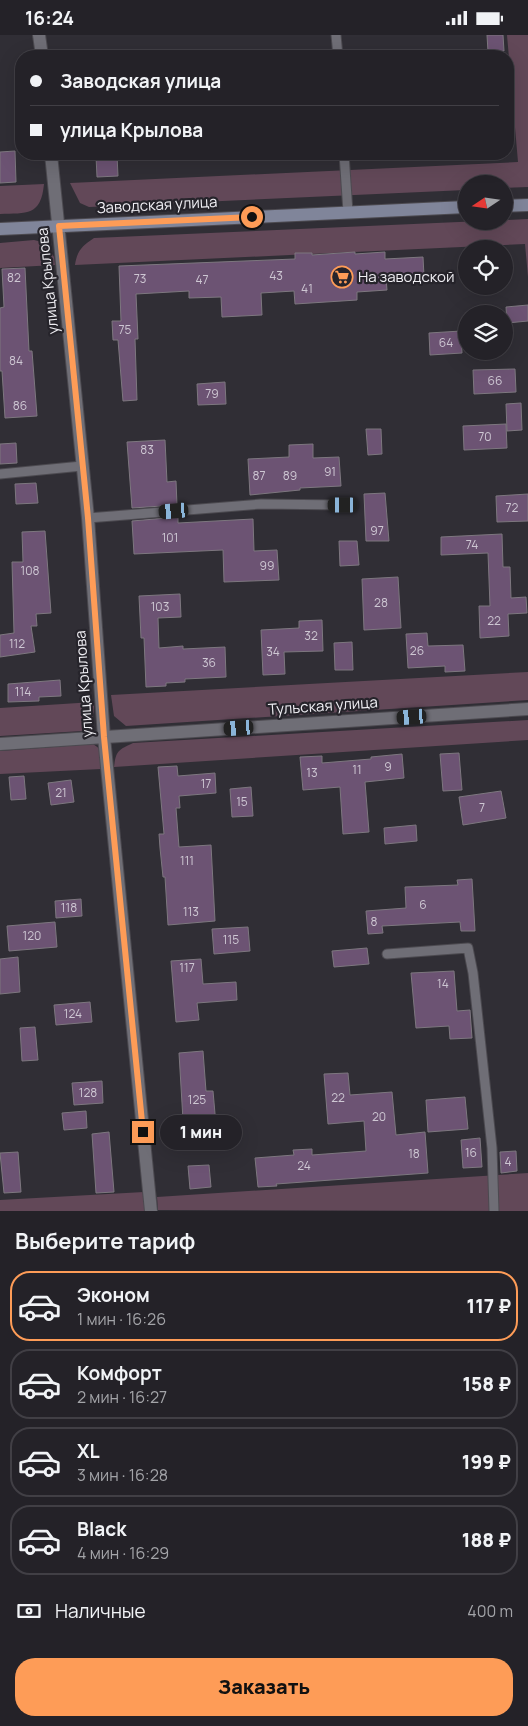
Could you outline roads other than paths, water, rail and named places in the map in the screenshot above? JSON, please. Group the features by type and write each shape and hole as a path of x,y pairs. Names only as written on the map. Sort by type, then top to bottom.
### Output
{"main road":[{"path":"513,206 528,205"},
{"name":"Заводская улица","path":"0,229 458,207"}],"street":[{"path":"39,35 41,50"},
{"name":"улица Крылова","path":"53,160 88,518 104,737 151,1211"},
{"name":"Тульская улица","path":"0,744 528,709"}],"lane":[{"path":"336,35 337,50"},
{"path":"344,160 348,212"},
{"path":"0,474 82,466"},
{"path":"88,518 261,504 343,505"},
{"path":"387,955 468,948 492,1148 494,1211"}],"place":[{"name":"На заводской","path":"342,277"}]}
